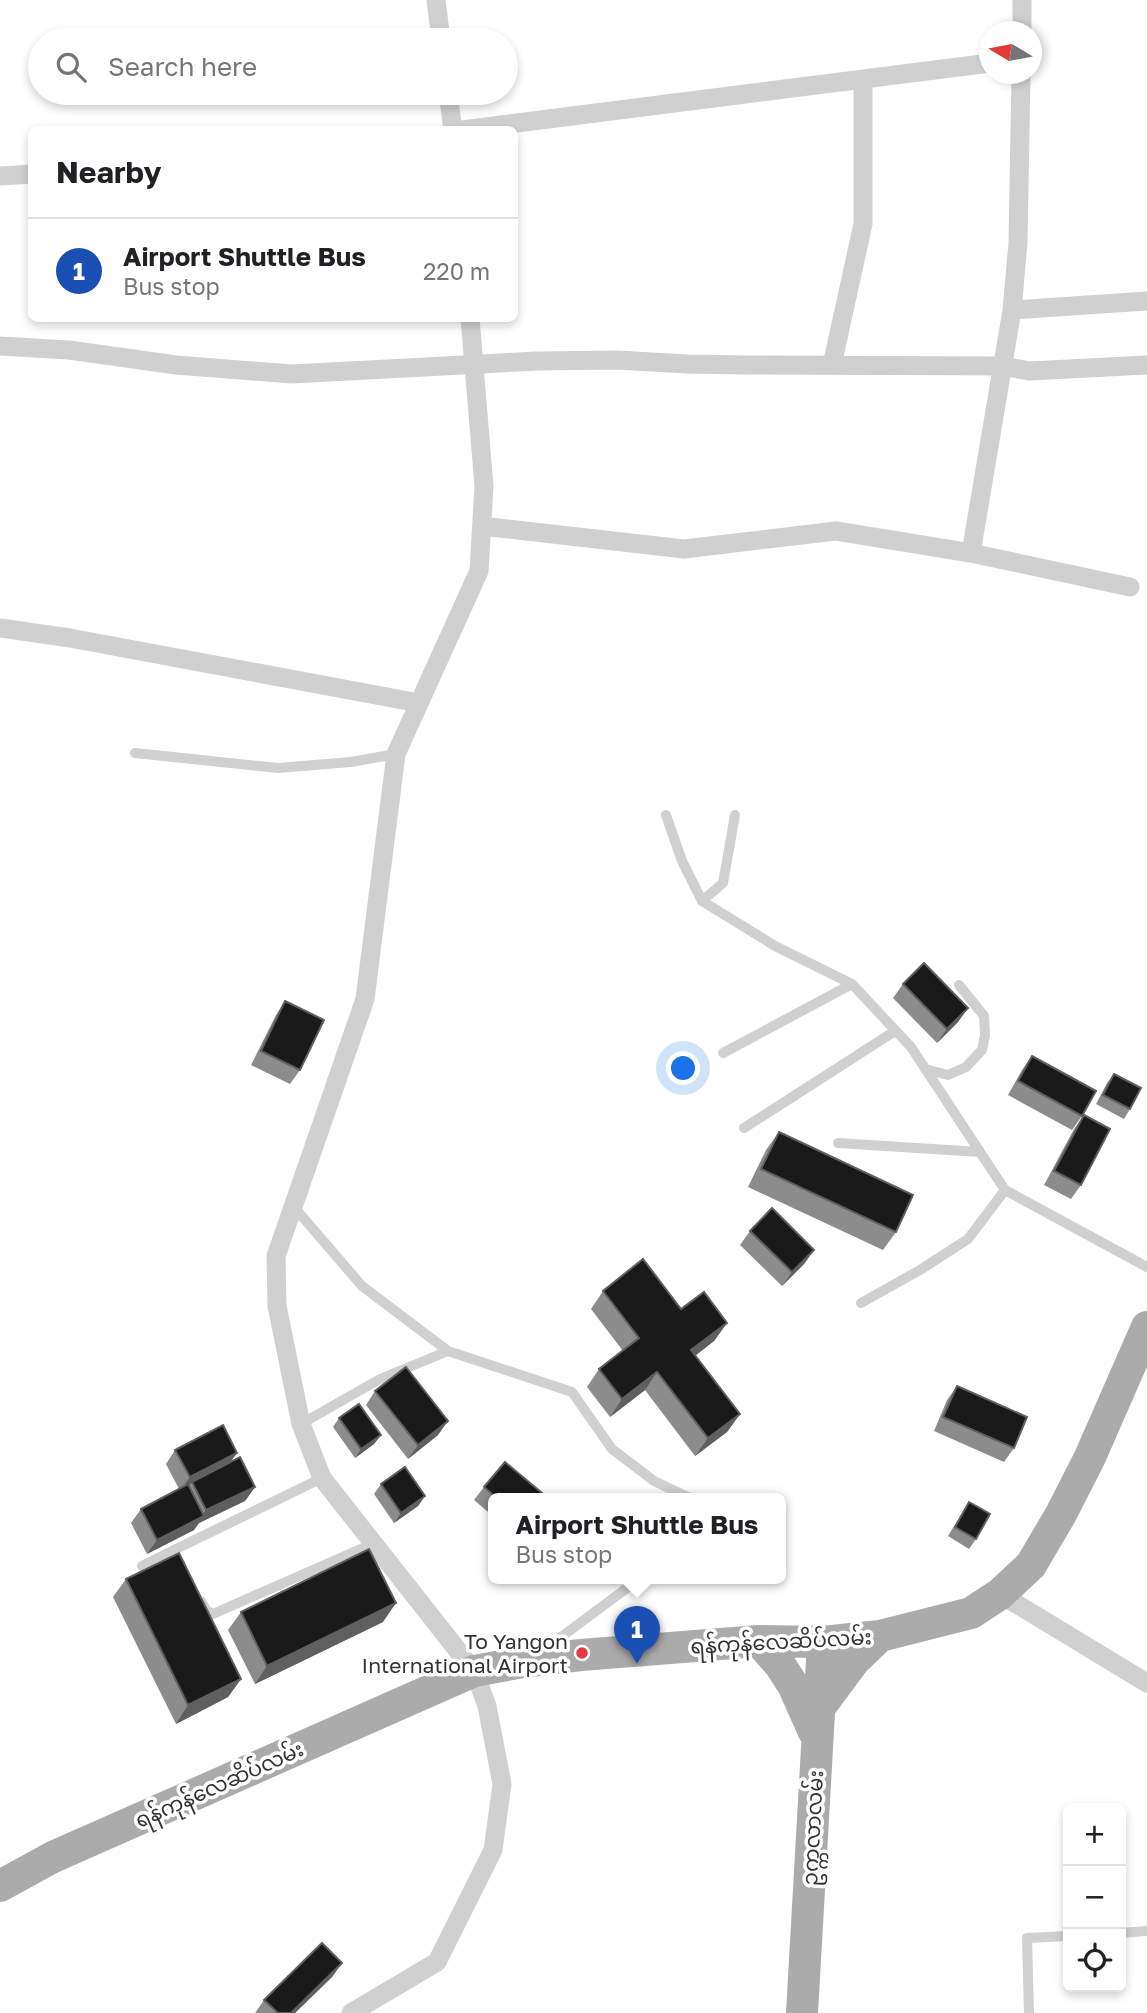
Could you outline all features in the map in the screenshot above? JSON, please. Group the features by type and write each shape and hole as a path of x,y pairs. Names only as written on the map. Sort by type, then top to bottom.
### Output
{"main road":[{"name":"ရန်ကုန်လေဆိပ်လမ်း","path":"0,1886 53,1857 474,1671 581,1654 759,1641 822,1642 880,1636 971,1613 1000,1594 1031,1564 1061,1514 1090,1457 1147,1327"},
{"path":"759,1641 780,1665 817,1724 854,1661 880,1636"},
{"name":"ဥက္ကလာလမ်း","path":"802,2013 822,1642"}],"street":[{"path":"436,0 440,28"},
{"path":"1022,0 1022,21"},
{"path":"493,126 979,64"},
{"path":"832,365 863,224 863,79"},
{"path":"971,553 1012,310 1018,243 1021,84"},
{"path":"450,105 452,126"},
{"path":"0,176 28,174"},
{"path":"1012,310 1147,301"},
{"path":"351,2013 437,1962 493,1850 502,1784 487,1706 474,1671 322,1478 301,1424 278,1306 276,1269 276,1256 365,999 396,754 479,571 484,486 470,322"},
{"path":"0,346 69,349 176,366 292,374 537,361 617,360 687,364 1003,366 1029,371 1147,365"},
{"path":"482,526 684,549 836,531 971,553 1130,587"},
{"path":"0,628 70,638 419,703"},
{"path":"1000,1594 1147,1683"}],"lane":[{"path":"135,753 278,768 351,762 396,754"},
{"path":"666,815 682,861 702,901 775,946 852,984 911,1047 1005,1190 1147,1267"},
{"path":"702,901 723,883 735,815"},
{"path":"723,1053 852,984"},
{"path":"925,1069 948,1074 966,1067 982,1050 985,1035 984,1016 959,985"},
{"path":"744,1128 895,1031"},
{"path":"838,1143 980,1152"},
{"path":"861,1303 968,1240 1005,1190"},
{"path":"294,1207 362,1286 448,1351 572,1392 612,1449 654,1481 679,1493"},
{"path":"301,1424 380,1379 448,1351"},
{"path":"142,1566 322,1478"},
{"path":"193,1587 206,1611 213,1614 372,1544"},
{"path":"172,1551 186,1575"},
{"path":"529,1661 634,1584"},
{"path":"1126,1933 1147,1931"},
{"path":"1029,2013 1027,1938 1063,1936"}],"building":[{"path":"924,963 968,1008 947,1029 903,984"},
{"path":"285,1001 324,1020 300,1070 261,1051"},
{"path":"1032,1056 1096,1091 1082,1116 1018,1081"},
{"path":"1114,1074 1141,1088 1130,1109 1103,1095"},
{"path":"1084,1115 1110,1129 1081,1185 1054,1171"},
{"path":"779,1132 913,1195 896,1232 761,1169"},
{"path":"772,1208 814,1250 792,1272 750,1231"},
{"path":"643,1259 681,1309 704,1292 727,1323 691,1350 740,1414 708,1438 657,1372 622,1399 599,1369 639,1338 603,1291"},
{"path":"406,1367 448,1421 418,1445 375,1391"},
{"path":"957,1386 1027,1417 1014,1448 943,1417"},
{"path":"359,1404 381,1435 361,1449 339,1418"},
{"path":"223,1425 237,1453 190,1477 175,1450"},
{"path":"240,1457 255,1487 206,1510 192,1482"},
{"path":"505,1462 542,1493 491,1493 484,1487"},
{"path":"405,1467 425,1496 401,1513 381,1484"},
{"path":"188,1484 204,1516 157,1540 141,1509"},
{"path":"969,1502 990,1514 976,1539 955,1527"},
{"path":"369,1549 396,1603 267,1666 241,1612"},
{"path":"179,1553 241,1679 188,1705 126,1579"},
{"path":"322,1943 342,1963 291,2013 278,2013 264,2000"}],"place":[{"name":"To Yangon International Airport","path":"582,1653"},
{"name":"Airport Shuttle Bus","path":"637,1664"}]}
